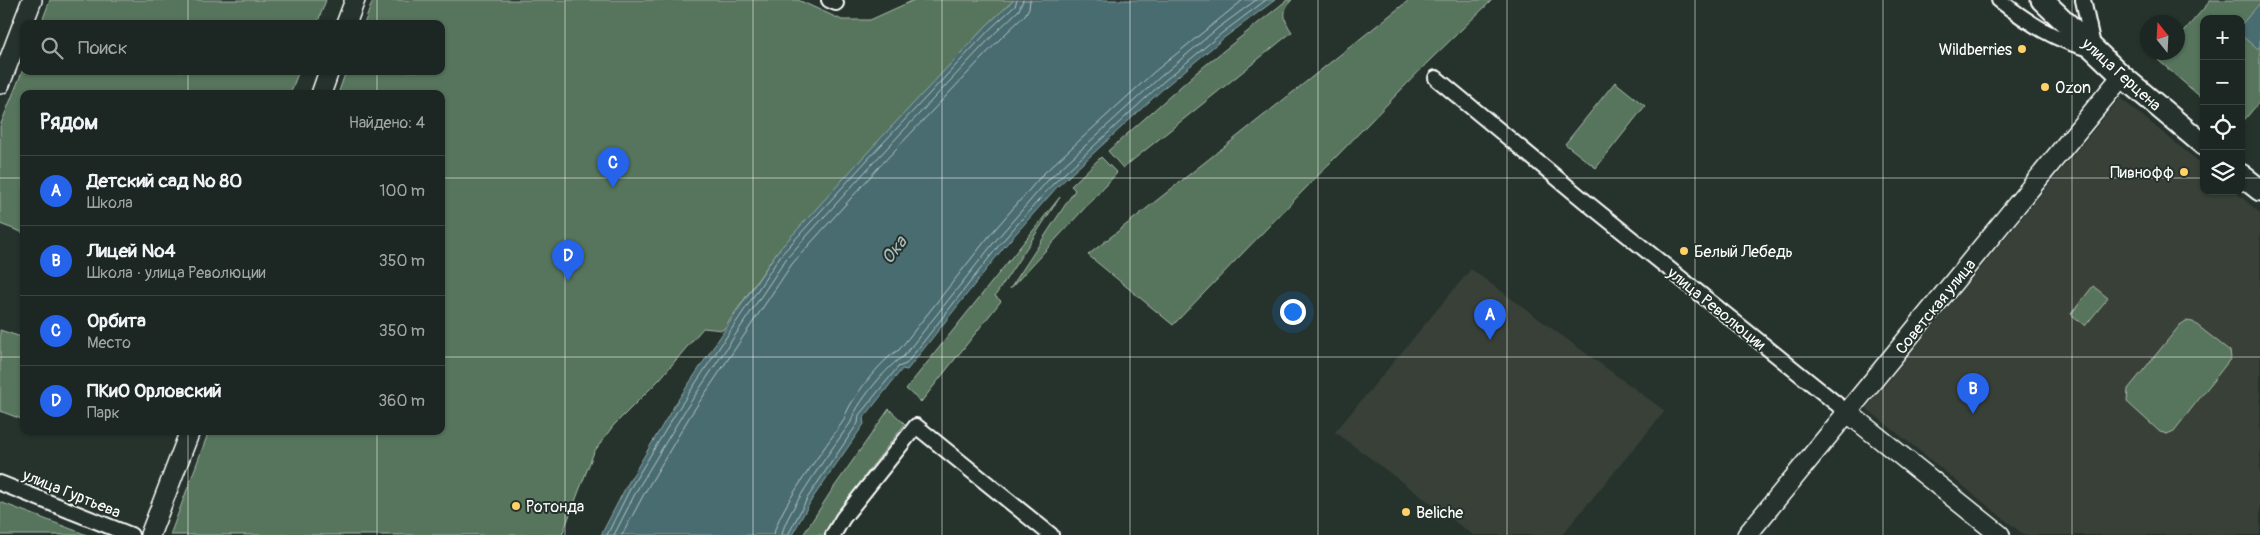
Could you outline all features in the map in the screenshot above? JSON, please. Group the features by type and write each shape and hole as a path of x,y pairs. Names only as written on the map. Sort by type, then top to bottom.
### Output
{"main road":[{"name":"улица Герцена","path":"2042,0 2122,76 2200,141"},
{"path":"2245,178 2260,190"}],"street":[{"path":"24,20 32,0"},
{"path":"347,20 354,0"},
{"path":"1999,0 2022,18 2058,39 2094,50 2083,0"},
{"path":"0,84 20,32"},
{"path":"322,90 328,75"},
{"name":"Советская улица","path":"1747,535 2122,76"},
{"name":"улица Революции","path":"1436,78 1586,202 2000,535"},
{"path":"833,535 843,518 916,426 1051,535"},
{"path":"150,535 188,435"},
{"name":"улица Гуртьева","path":"0,483 131,535"}],"shaded area":[{"path":"2120,98 2200,163 2200,195 2239,195 2260,213 2260,535 2024,535 1866,408"},
{"path":"1471,269 1665,411 1562,535 1473,535 1335,432"}],"green space":[{"path":"50,0 326,0 318,20 42,20"},
{"path":"373,0 798,0 842,20 870,20 914,0 1014,0 987,25 777,252 723,330 703,328 659,380 613,426 594,452 562,535 170,535 208,435 445,435 445,90 339,90 345,75 445,75 445,20 366,20"},
{"path":"1287,0 1292,0 1286,8 1285,16 1292,32 1123,168 1108,151 1197,72"},
{"path":"1409,0 1492,0 1430,60 1173,325 1088,255"},
{"path":"2211,0 2260,0 2260,101 2245,119 2245,15 2200,15 2200,97 2158,60 2185,60 2185,30"},
{"path":"21,75 297,75 292,90 20,90 20,232 0,224 0,126"},
{"path":"1615,82 1645,106 1596,168 1565,144"},
{"path":"1101,157 1117,173 1010,289 1075,190 1071,186"},
{"path":"1060,197 995,296 1001,301 921,402 906,389"},
{"path":"2093,286 2108,298 2085,326 2071,314"},
{"path":"2186,321 2193,322 2230,351 2231,358 2174,431 2167,434 2160,432 2127,402 2128,389 2180,325"},
{"path":"0,330 20,337 20,418 0,411"},
{"path":"889,409 905,424 869,470 825,535 803,535 830,493"},
{"path":"0,502 87,535 0,535"}],"water":[{"name":"Ока","path":"1014,0 1275,0 1225,37 1166,86 1057,187 1004,247 907,370 902,369 863,419 864,424 812,499 792,535 601,535 627,485 674,406 777,252 987,25"},
{"path":"2260,3 2260,46 2257,49 2245,38 2245,20"}],"place":[{"name":"Wildberries","path":"2022,49"},
{"name":"Ozon","path":"2045,87"},
{"name":"Пивнофф","path":"2184,172"},
{"name":"Орбита","path":"613,188"},
{"name":"Белый Лебедь","path":"1684,251"},
{"name":"ПКиО Орловский","path":"568,281"},
{"name":"Детский сад № 80","path":"1490,340"},
{"name":"Лицей №4","path":"1973,414"},
{"name":"Ротонда","path":"516,506"},
{"name":"Beliche","path":"1406,512"}]}
